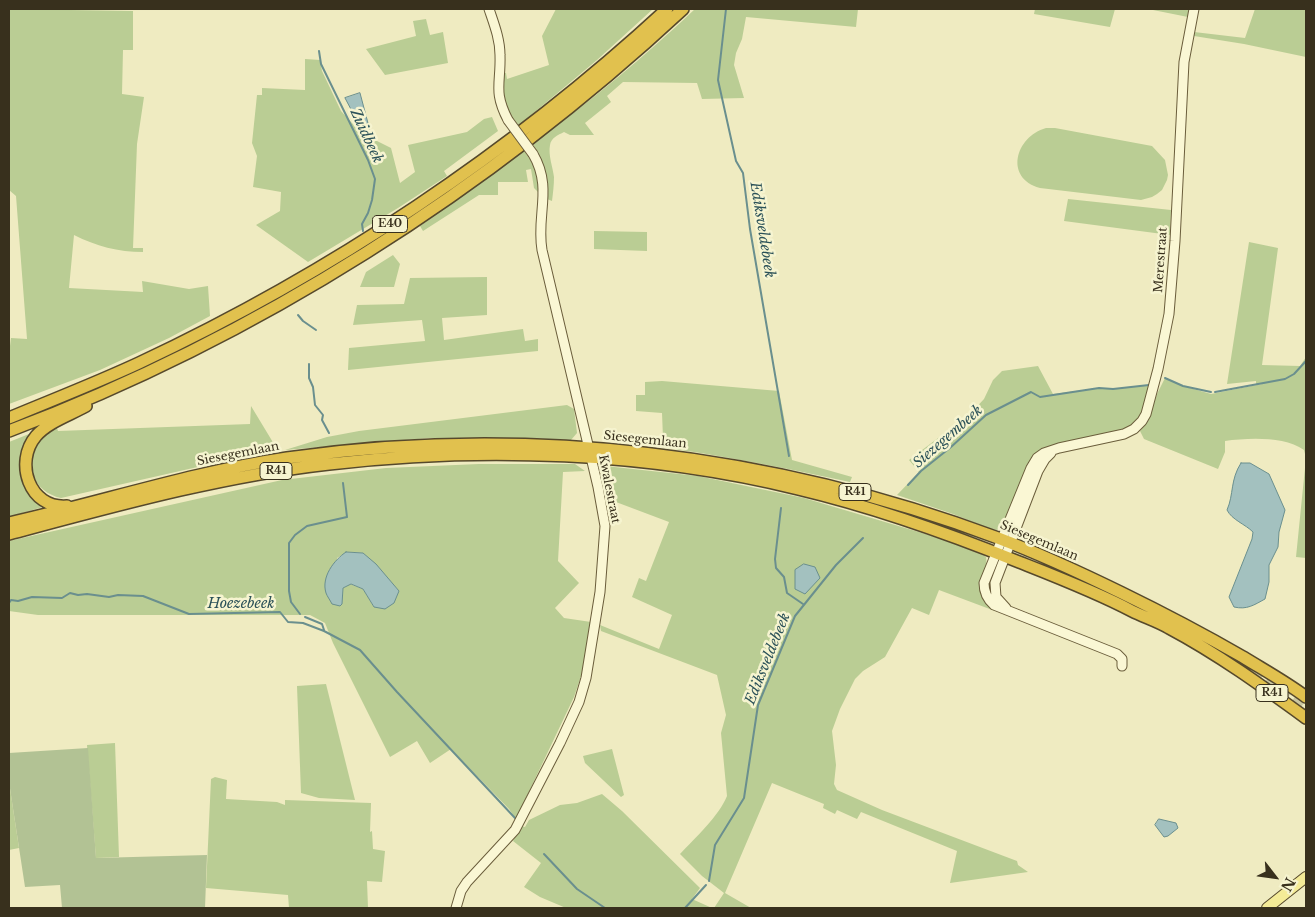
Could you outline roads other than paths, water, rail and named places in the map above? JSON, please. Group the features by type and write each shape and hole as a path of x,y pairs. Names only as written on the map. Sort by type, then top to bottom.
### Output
{"highway":[{"name":"E40","path":"9,418 81,389 193,336 267,296 385,227 480,163 530,125 629,44 667,9"},
{"name":"E40","path":"9,431 104,392 200,346 266,311 342,267 435,208 585,95 683,9"},
{"path":"78,505 60,506 48,503 38,497 33,491 25,470 27,450 37,434 90,405 104,392"},
{"name":"Siesegemlaan","path":"9,523 224,470 286,458 350,451 486,444 705,461 802,479 904,506 1006,541 1059,563 1158,611 1206,636 1306,697"},
{"name":"Siesegemlaan","path":"9,534 107,508 230,479 296,468 420,456 501,454 548,450"},
{"name":"Siesegemlaan","path":"590,453 798,488 942,532 1123,606 1166,626 1209,650 1306,718"}],"main road":[{"path":"1268,908 1306,877"}],"street":[{"name":"Kwalestraat","path":"456,908 459,895 467,882 515,830 579,702 586,678 600,592 605,526 590,453 541,244 540,224 543,180 540,166 508,120 499,99 500,55 498,40 489,9"},
{"name":"Merestraat","path":"1122,666 1122,659 1117,654 1012,612 996,597 994,590 1001,555 1034,463 1044,453 1059,448 1124,434 1142,422 1146,414 1170,314 1184,62 1194,9"}],"water":[{"path":"360,93 369,127 369,130 363,132 345,98"},
{"path":"1241,463 1250,463 1269,474 1285,510 1279,532 1278,547 1269,565 1269,582 1265,599 1243,608 1234,607 1229,597 1253,532 1232,517 1227,510 1235,475"},
{"path":"346,552 363,553 376,564 399,591 394,603 385,609 374,607 363,589 351,584 343,588 342,604 340,606 332,604 326,593 325,581 333,564"},
{"path":"804,564 815,567 820,578 805,594 795,589 795,570"},
{"path":"1159,819 1176,823 1178,828 1164,837 1155,825"}],"waterway":[{"name":"Ediksveldebeek","path":"726,9 718,80 736,161 743,173 750,229 789,456"},
{"name":"Zuidbeek","path":"319,51 321,64 368,160 375,179 372,200 362,224 363,231"},
{"name":"Zuidbeek","path":"298,315 316,330"},
{"name":"Siezegembeek","path":"1215,392 1285,379 1294,374 1306,361"},
{"name":"Zuidbeek","path":"309,364 309,378 313,387 315,405 323,415 322,420 329,433"},
{"name":"Siezegembeek","path":"1165,378 1183,386 1211,392"},
{"name":"Siezegembeek","path":"908,485 921,471 986,415 1031,392 1040,397 1099,388 1113,389 1149,385"},
{"name":"Zuidbeek","path":"300,614 291,602 289,591 289,543 295,535 307,526 347,517 343,483"},
{"name":"Ediksveldebeek","path":"781,508 775,559 776,568 784,577 787,593 803,604"},
{"name":"Ediksveldebeek","path":"709,881 715,845 744,798 758,705 795,616 836,565 863,538"},
{"name":"Hoezebeek","path":"9,603 11,600 18,601 32,597 62,598 70,593 109,597 118,595 143,596 189,614 280,612 288,622 303,623 324,631 360,650 515,818"},
{"name":"Zuidbeek","path":"305,617 322,624 324,630"},
{"name":"Hoezebeek","path":"544,854 577,889 605,908"},
{"name":"Hoezebeek","path":"685,908 706,885"}],"tunnel":[{"path":"1196,637 1246,667 1306,709"}]}
